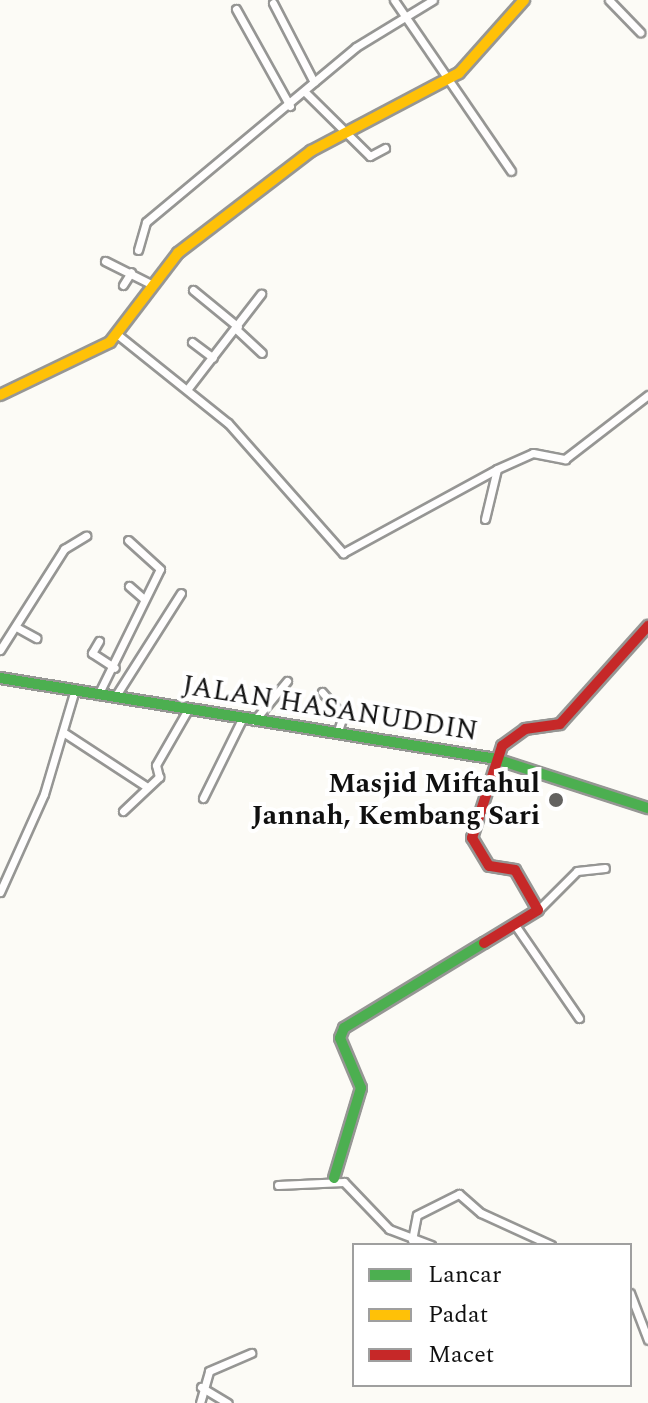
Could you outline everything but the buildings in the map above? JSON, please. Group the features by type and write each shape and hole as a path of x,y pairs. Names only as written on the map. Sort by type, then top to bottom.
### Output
{"street":[{"path":"394,0 511,171"},
{"path":"138,250 146,222 290,106 314,82 404,16 433,0"},
{"path":"0,395 118,335 151,284 178,253 349,130 447,81 478,59 524,0"},
{"path":"609,0 640,32"},
{"path":"273,3 314,82"},
{"path":"236,9 290,106"},
{"path":"305,92 349,130 370,156 385,148"},
{"path":"105,261 151,284"},
{"path":"123,285 131,272"},
{"path":"193,290 262,353"},
{"path":"189,387 261,294"},
{"path":"118,335 189,387 343,553 497,469 533,453 565,459 648,395"},
{"path":"192,342 213,358"},
{"path":"485,519 497,469"},
{"path":"0,650 18,628 59,555 86,536"},
{"path":"97,697 115,668 160,569 128,540"},
{"path":"129,586 144,599"},
{"path":"113,699 181,593"},
{"path":"538,910 515,870 489,866 472,838 496,759 518,732 560,724 648,626"},
{"path":"18,628 36,638"},
{"path":"99,641 92,653 115,668"},
{"name":"JALAN HASANUDDIN","path":"0,678 97,697 496,759 648,808"},
{"path":"203,798 248,720 287,681"},
{"path":"322,692 343,716 340,734"},
{"path":"0,892 63,732 74,693"},
{"path":"123,811 160,774 156,765 187,711"},
{"path":"63,732 147,787"},
{"path":"334,1178 361,1088 340,1038 344,1028 538,910 577,871 605,868"},
{"path":"515,925 579,1018"},
{"path":"278,1185 334,1178 389,1229 423,1243"},
{"path":"412,1240 417,1215 459,1194 481,1213 547,1243"},
{"path":"632,1298 648,1340"},
{"path":"200,1403 201,1387 209,1371 251,1353"},
{"path":"201,1387 228,1403"}],"traffic: fast":[{"path":"0,678 496,759 648,808"},
{"path":"334,1178 361,1088 340,1038 344,1028 484,943"}],"traffic: slow":[{"path":"0,395 110,342 178,253 311,151 459,73 524,0"}],"traffic: jam":[{"path":"484,943 538,910 515,870 489,866 472,838 502,746 525,729 560,724 648,626"}],"place":[{"name":"Masjid Miftahul Jannah, Kembang Sari","path":"556,800"}]}
